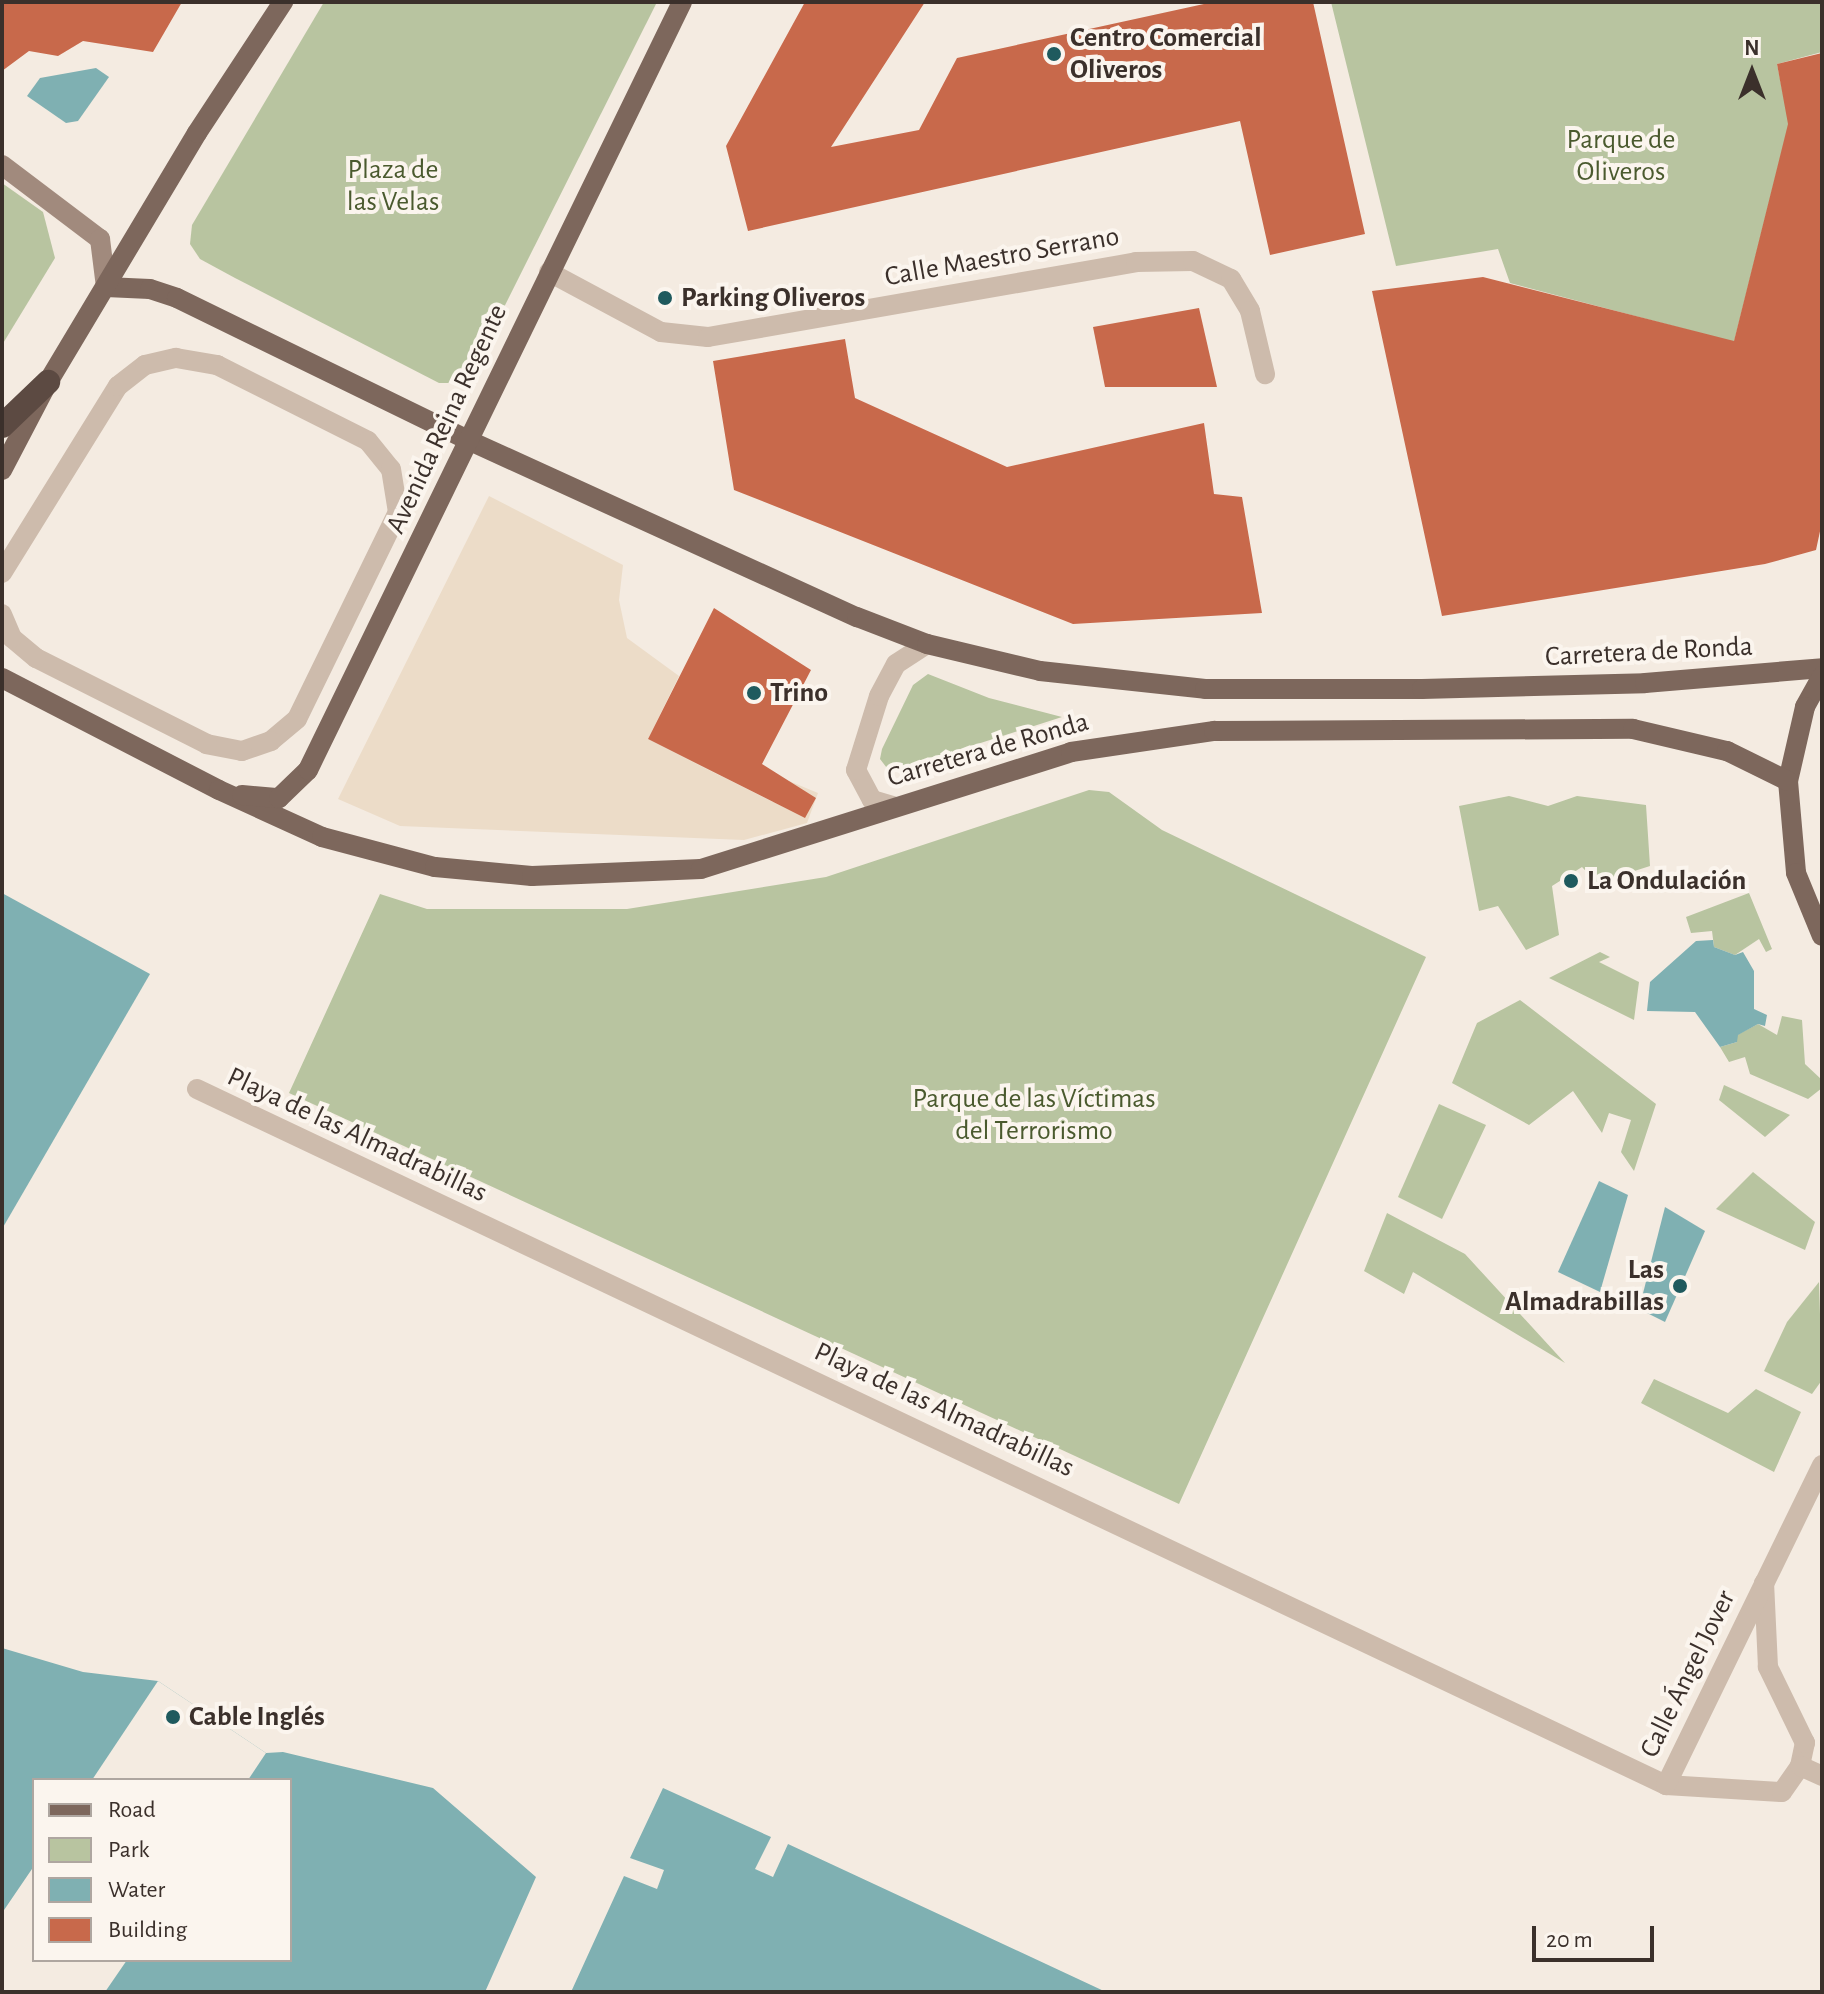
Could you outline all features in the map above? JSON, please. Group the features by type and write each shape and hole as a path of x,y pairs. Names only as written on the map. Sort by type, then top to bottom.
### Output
{"highway":[{"path":"2,426 48,382"}],"main road":[{"path":"2,470 48,382 283,2"},
{"name":"Avenida Reina Regente","path":"219,790 279,798 308,770 682,2"},
{"path":"2,165 100,239 106,287"},
{"name":"Carretera de Ronda","path":"106,287 150,289 177,298 470,441 748,570 927,644 1094,680 1205,689 1645,683 1822,668"},
{"path":"1822,676 1805,707 1788,781 1796,873 1822,936"},
{"name":"Carretera de Ronda","path":"2,678 219,790 322,837 368,851 458,870 532,876 701,869 1071,752 1214,731 1633,729 1727,751 1788,781"}],"street":[{"name":"Calle Maestro Serrano","path":"549,272 661,332 708,337 1136,262 1193,261 1231,279 1250,311 1265,374"},
{"path":"2,573 118,386 145,365 176,358 217,365 368,441 391,469 398,512 297,719 271,741 242,751 207,744 36,658 12,638 2,614"},
{"path":"893,806 872,800 856,770 879,696 896,664 927,644"},
{"name":"Playa de las Almadrabillas","path":"197,1089 1666,1785"},
{"name":"Calle Ángel Jover","path":"1764,1583 1768,1667 1805,1743 1800,1766 1782,1792 1666,1785 1764,1583 1822,1465"},
{"path":"1800,1766 1822,1776"}],"green space":[{"name":"Plaza de las Velas","path":"324,2 657,2 472,371 457,383 439,383 235,278 200,259 190,244 192,225"},
{"name":"Parque de Oliveros","path":"1331,2 1822,2 1822,52 1777,64 1789,123 1734,342 1510,283 1498,249 1396,266"},
{"path":"2,183 43,212 55,258 2,345"},
{"path":"928,674 989,698 1062,717 890,772 880,759 882,749 913,685"},
{"name":"Parque de las Víctimas del Terrorismo","path":"1089,790 1109,792 1162,830 1426,957 1179,1504 289,1093 380,894 427,909 627,909 826,877"},
{"path":"1509,796 1548,806 1577,796 1646,805 1650,866 1597,883 1582,867 1552,886 1559,935 1526,950 1498,906 1479,911 1459,806"},
{"path":"1749,893 1772,949 1766,952 1759,939 1735,955 1714,947 1712,931 1691,933 1686,917"},
{"path":"1600,952 1610,957 1599,962 1639,982 1634,1020 1549,978"},
{"path":"1520,1000 1656,1104 1634,1171 1621,1152 1631,1120 1609,1113 1602,1133 1573,1091 1529,1125 1452,1083 1477,1023"},
{"path":"1782,1016 1802,1020 1805,1064 1822,1080 1822,1088 1808,1099 1750,1074 1745,1057 1729,1062 1720,1047 1737,1042 1737,1035 1758,1024 1777,1035"},
{"path":"1724,1085 1790,1115 1765,1137 1719,1100"},
{"path":"1439,1104 1486,1125 1442,1219 1398,1197"},
{"path":"1753,1172 1815,1222 1805,1250 1716,1209"},
{"path":"1387,1213 1465,1254 1565,1363 1413,1272 1404,1294 1364,1271"},
{"path":"1819,1282 1822,1380 1812,1394 1764,1371 1787,1322"},
{"path":"1654,1379 1728,1413 1756,1389 1801,1412 1774,1472 1641,1403"}],"shaded area":[{"path":"489,496 623,565 619,600 627,638 679,676 648,739 773,802 789,781 818,793 807,823 744,840 400,826 338,799"}],"water":[{"path":"96,68 109,77 78,121 66,123 27,96 40,78"},
{"path":"2,893 150,974 2,1229"},
{"path":"1713,940 1714,947 1735,955 1743,952 1754,971 1754,1009 1767,1015 1765,1026 1758,1024 1738,1035 1737,1042 1720,1047 1695,1012 1647,1011 1650,982 1696,941"},
{"path":"1599,1181 1628,1195 1600,1292 1558,1272"},
{"path":"1665,1207 1705,1231 1665,1322 1639,1309"},
{"path":"2,1648 83,1672 158,1681 266,1753 283,1752 433,1788 536,1877 485,1992 2,1992"},
{"path":"663,1788 771,1837 755,1869 773,1877 788,1844 1106,1992 571,1992 624,1876 657,1889 664,1870 630,1858"}],"pier":[{"name":"Cable Inglés","path":"158,1681 266,1753 249,1778 93,1778"},
{"path":"32,1869 32,1962 126,1962 105,1992 2,1992 2,1913"}],"building":[{"path":"2,2 182,2 153,52 83,41 58,56 29,51 2,71"},
{"path":"805,2 925,2 831,147 919,130 957,58 1213,2 1313,2 1365,234 1270,255 1240,121 748,231 726,146"},
{"path":"1822,53 1822,522 1816,550 1765,564 1442,616 1372,291 1483,277 1734,341 1788,124 1777,64"},
{"path":"1199,308 1217,387 1105,387 1093,327"},
{"path":"845,339 855,398 1007,467 1204,423 1214,494 1242,497 1262,613 1073,624 734,490 713,361"},
{"path":"714,608 811,670 762,764 816,798 805,818 648,739"}],"place":[{"name":"Centro Comercial Oliveros","path":"1054,54"},
{"name":"Parking Oliveros","path":"665,298"},
{"name":"Trino","path":"754,693"},
{"name":"La Ondulación","path":"1571,881"},
{"name":"Las Almadrabillas","path":"1680,1286"},
{"name":"Cable Inglés","path":"173,1717"}]}
